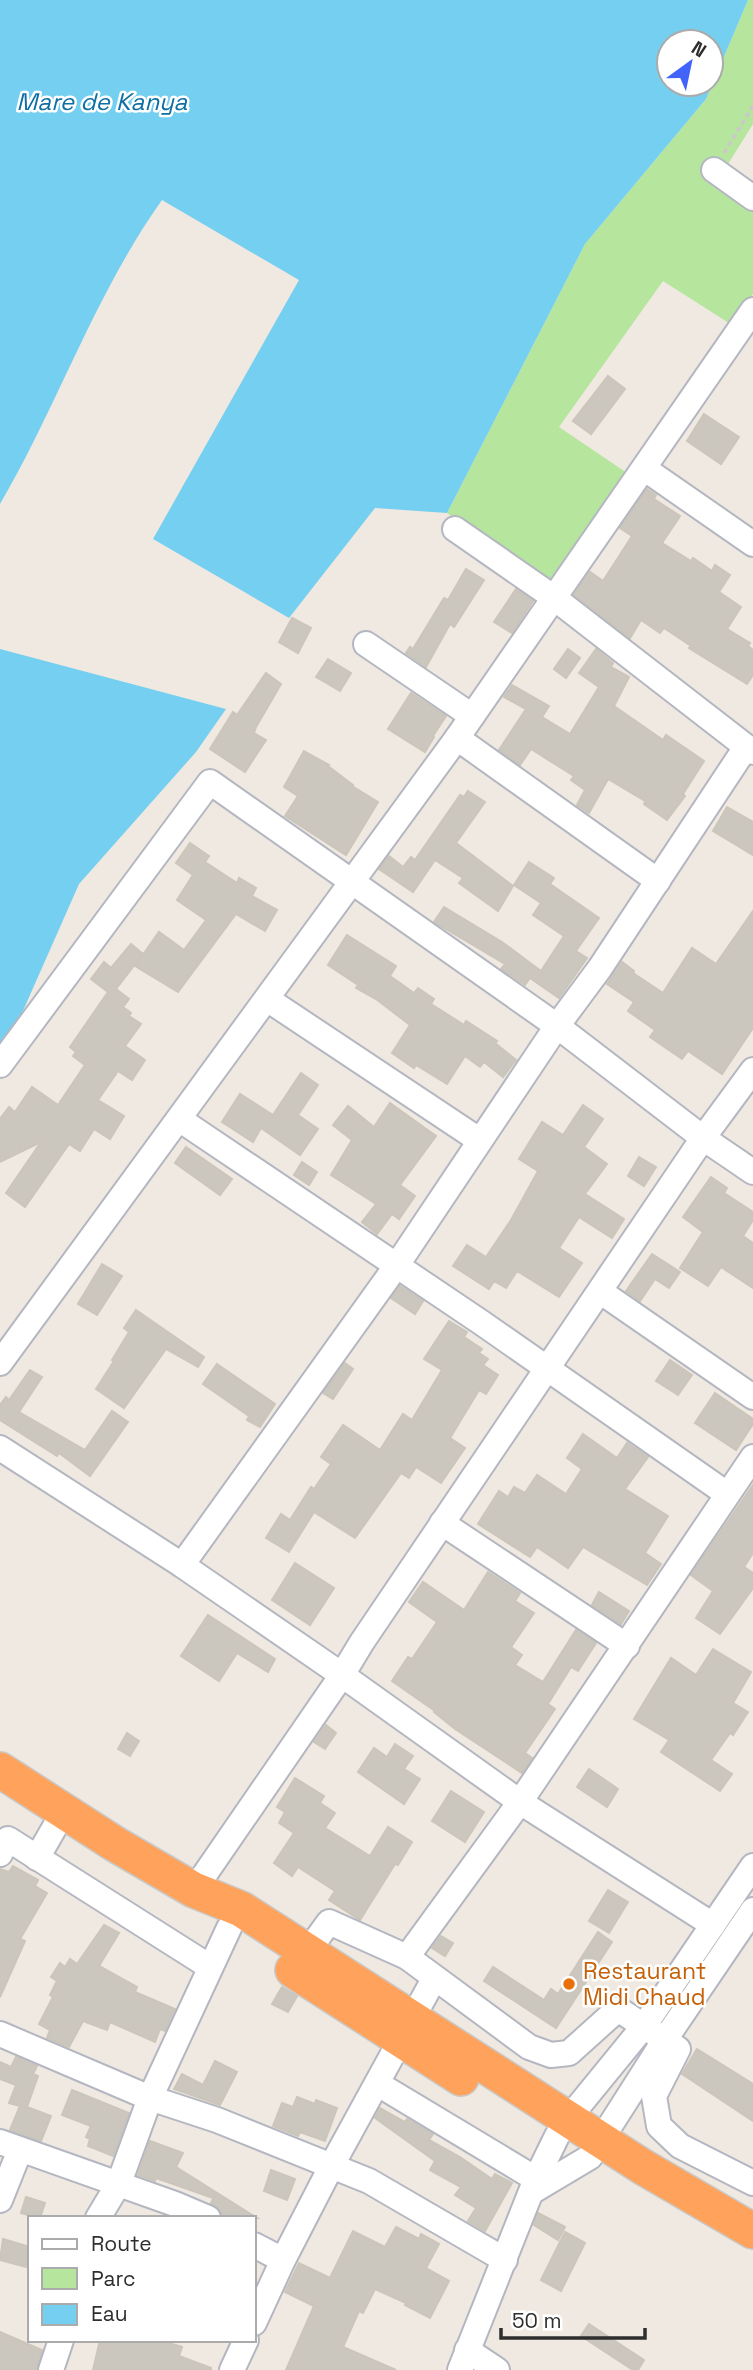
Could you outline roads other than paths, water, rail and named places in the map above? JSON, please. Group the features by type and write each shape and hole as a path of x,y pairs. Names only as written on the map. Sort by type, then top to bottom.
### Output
{"highway":[{"path":"0,1770 194,1889 241,1909 308,1951 406,2029"},
{"path":"194,1889 212,1916 229,1928 406,2029 595,2148 753,2258"},
{"path":"595,2148 643,2167 753,2231"}],"street":[{"path":"714,170 753,198"},
{"path":"0,1363 353,883 553,597 749,325"},
{"path":"645,469 753,544"},
{"path":"182,1565 397,1265 557,1026 600,968 749,749 553,597 455,529"},
{"path":"366,643 472,716"},
{"path":"457,737 658,881"},
{"path":"0,1065 210,782 557,1026 703,1138 753,1172"},
{"path":"267,999 480,1140"},
{"path":"194,1889 342,1675 703,1138 753,1070"},
{"path":"179,1119 397,1265 727,1494"},
{"path":"601,1292 753,1397"},
{"path":"0,1448 182,1565 520,1802 713,1925"},
{"path":"407,1957 520,1802 753,1457"},
{"path":"442,1523 627,1646"},
{"path":"37,1858 64,1811"},
{"path":"3,1843 37,1858 210,1967"},
{"path":"497,2370 463,2360 535,2185 562,2128 644,2026 753,1866"},
{"path":"535,2185 595,2148 753,1910"},
{"path":"308,1951 329,1922 407,1957 529,2047 551,2055 569,2053 618,2009 678,2049 654,2096 659,2126 680,2146 753,2183"},
{"path":"99,2216 118,2183 150,2098 229,1928"},
{"path":"256,2319 332,2165 434,1979"},
{"path":"0,2034 150,2098 217,2120 369,2181 505,2260"},
{"path":"378,2084 535,2185"},
{"path":"0,2200 10,2146 203,2216"},
{"path":"256,2246 283,2260"},
{"path":"51,2370 60,2342"},
{"path":"232,2370 245,2342"}],"water":[{"name":"Mare de Kanya","path":"0,0 748,0 725,54 725,28 655,28 655,98 706,99 585,244 447,513 375,508 289,618 153,539 299,280 162,200 117,273 0,504"},
{"path":"0,649 226,709 196,752 79,884 11,1038 0,1049"}],"place":[{"name":"Restaurant Midi Chaud","path":"569,1984"}]}
